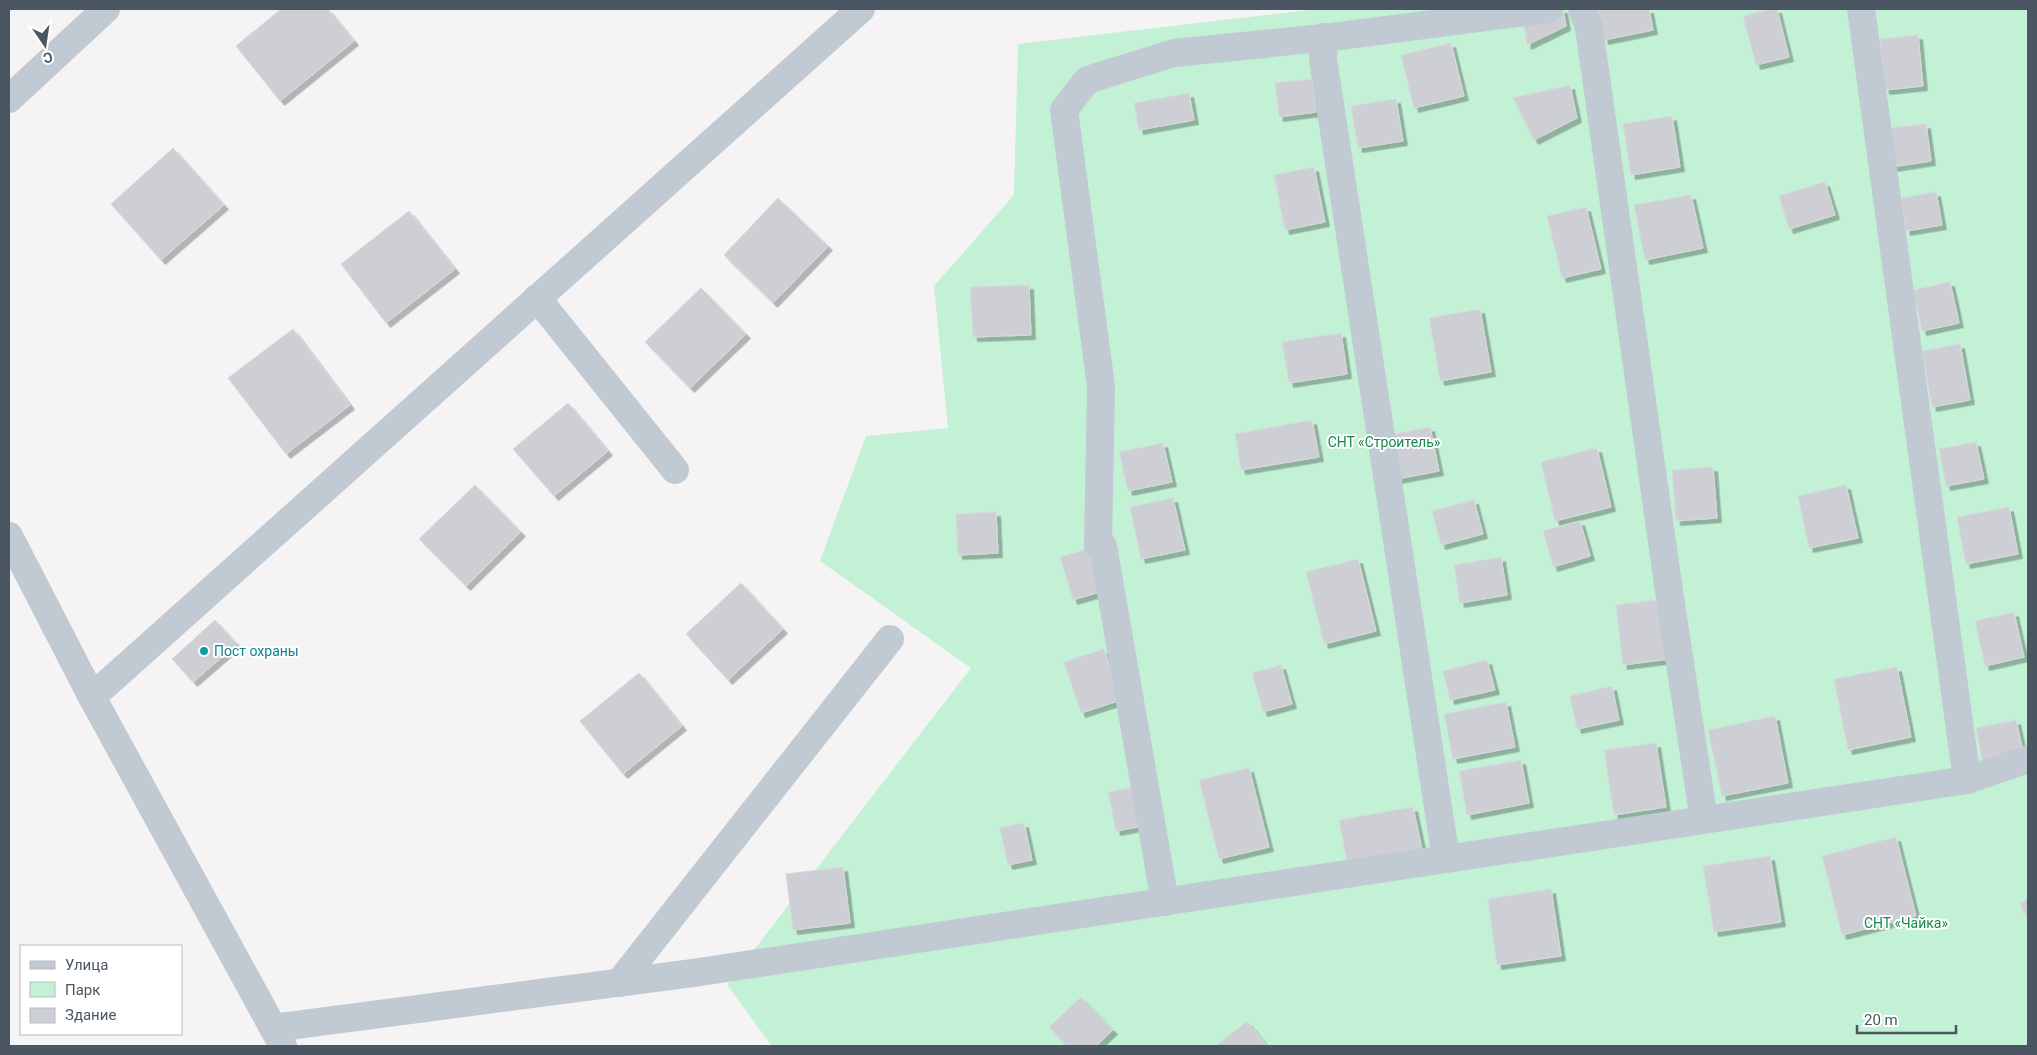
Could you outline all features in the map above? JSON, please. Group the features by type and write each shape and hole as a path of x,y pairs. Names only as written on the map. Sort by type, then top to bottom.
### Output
{"street":[{"path":"9,99 106,9"},
{"path":"92,697 861,9"},
{"path":"1165,902 1104,546 1098,546 1101,386 1064,110 1087,80 1174,53 1324,38 1549,9"},
{"path":"1582,9 1590,28 1670,598 1704,820"},
{"path":"1861,9 1967,780"},
{"path":"1324,38 1323,59 1446,859"},
{"path":"537,298 675,470"},
{"path":"9,536 92,697 278,1037 618,983 1967,780 2028,759"},
{"path":"618,983 890,639"}],"green space":[{"name":"СНТ «Строитель»","path":"1317,9 2028,9 2028,1046 772,1046 727,985 971,668 820,561 866,436 948,428 934,286 1014,195 1018,44"}],"building":[{"path":"281,9 328,9 354,41 280,101 236,46"},
{"path":"1522,9 1563,9 1566,26 1527,45"},
{"path":"1598,9 1649,9 1653,30 1604,40"},
{"path":"1777,9 1789,57 1756,65 1743,16"},
{"path":"1918,35 1923,86 1885,90 1880,39"},
{"path":"1451,43 1464,96 1414,108 1401,55"},
{"path":"1312,79 1316,112 1279,117 1275,83"},
{"path":"1570,85 1577,118 1534,140 1513,98"},
{"path":"1189,93 1194,120 1139,130 1134,103"},
{"path":"1396,99 1403,141 1358,148 1351,106"},
{"path":"1672,116 1680,167 1631,175 1623,124"},
{"path":"1926,124 1931,161 1892,167 1887,128"},
{"path":"173,148 224,205 161,260 111,204"},
{"path":"1314,167 1325,222 1285,230 1274,175"},
{"path":"1825,182 1835,215 1789,229 1779,196"},
{"path":"1936,192 1942,225 1906,231 1901,198"},
{"path":"1691,195 1703,248 1645,260 1634,205"},
{"path":"778,198 828,246 773,303 724,255"},
{"path":"1586,207 1601,269 1562,278 1547,216"},
{"path":"409,211 455,269 386,323 341,264"},
{"path":"1950,282 1959,323 1922,331 1913,290"},
{"path":"1029,285 1031,335 973,337 970,287"},
{"path":"701,288 746,334 690,388 645,342"},
{"path":"1480,309 1491,372 1440,381 1429,318"},
{"path":"293,329 350,405 286,454 228,378"},
{"path":"1341,333 1347,374 1289,383 1282,342"},
{"path":"1960,344 1970,400 1932,407 1922,351"},
{"path":"568,403 608,451 554,496 513,449"},
{"path":"1312,420 1319,457 1241,470 1235,434"},
{"path":"1430,427 1439,471 1397,479 1389,435"},
{"path":"1976,442 1984,479 1946,486 1939,449"},
{"path":"1163,443 1172,482 1128,491 1119,452"},
{"path":"1597,448 1611,507 1555,521 1541,462"},
{"path":"1713,467 1717,518 1676,521 1672,470"},
{"path":"475,485 521,532 466,586 419,539"},
{"path":"1846,485 1858,538 1809,548 1798,496"},
{"path":"1173,498 1185,550 1141,559 1130,507"},
{"path":"1474,500 1483,534 1441,545 1432,511"},
{"path":"2009,507 2018,554 1966,564 1957,517"},
{"path":"996,512 998,553 958,555 956,514"},
{"path":"1580,521 1590,556 1553,567 1543,531"},
{"path":"1098,546 1110,589 1073,600 1060,557"},
{"path":"1501,557 1507,595 1460,603 1454,565"},
{"path":"1358,559 1376,631 1324,644 1306,572"},
{"path":"741,583 783,629 728,680 686,634"},
{"path":"1670,598 1677,658 1623,665 1616,605"},
{"path":"2014,612 2024,657 1985,666 1975,621"},
{"name":"Пост охраны","path":"215,620 237,644 193,682 172,659"},
{"path":"1104,649 1121,700 1081,713 1064,662"},
{"path":"1487,660 1495,690 1450,700 1443,671"},
{"path":"1281,665 1292,704 1263,712 1252,673"},
{"path":"1897,667 1911,737 1848,750 1834,679"},
{"path":"639,673 682,726 623,774 580,721"},
{"path":"1612,686 1619,720 1577,729 1570,696"},
{"path":"1506,702 1515,747 1453,759 1444,714"},
{"path":"1775,716 1788,783 1722,796 1708,730"},
{"path":"2016,720 2024,757 1983,765 1976,728"},
{"path":"1656,743 1666,807 1614,815 1604,750"},
{"path":"1521,760 1529,803 1467,815 1459,771"},
{"path":"1249,768 1269,847 1219,859 1199,780"},
{"path":"1135,787 1143,826 1116,831 1108,792"},
{"path":"1413,807 1423,854 1348,868 1339,820"},
{"path":"1024,823 1032,860 1008,865 1000,828"},
{"path":"1896,837 1916,916 1842,935 1822,856"},
{"path":"1770,856 1781,922 1714,932 1703,866"},
{"path":"843,867 850,923 793,930 786,874"},
{"path":"1551,889 1561,956 1497,965 1488,899"},
{"path":"2028,899 2028,920 2020,904"},
{"path":"1081,997 1113,1030 1096,1046 1067,1046 1049,1027"},
{"path":"1247,1021 1267,1046 1216,1046"}],"place":[{"name":"Пост охраны","path":"204,651"}],"park label":[{"name":"СНТ «Чайка»","path":"1906,923"}]}
